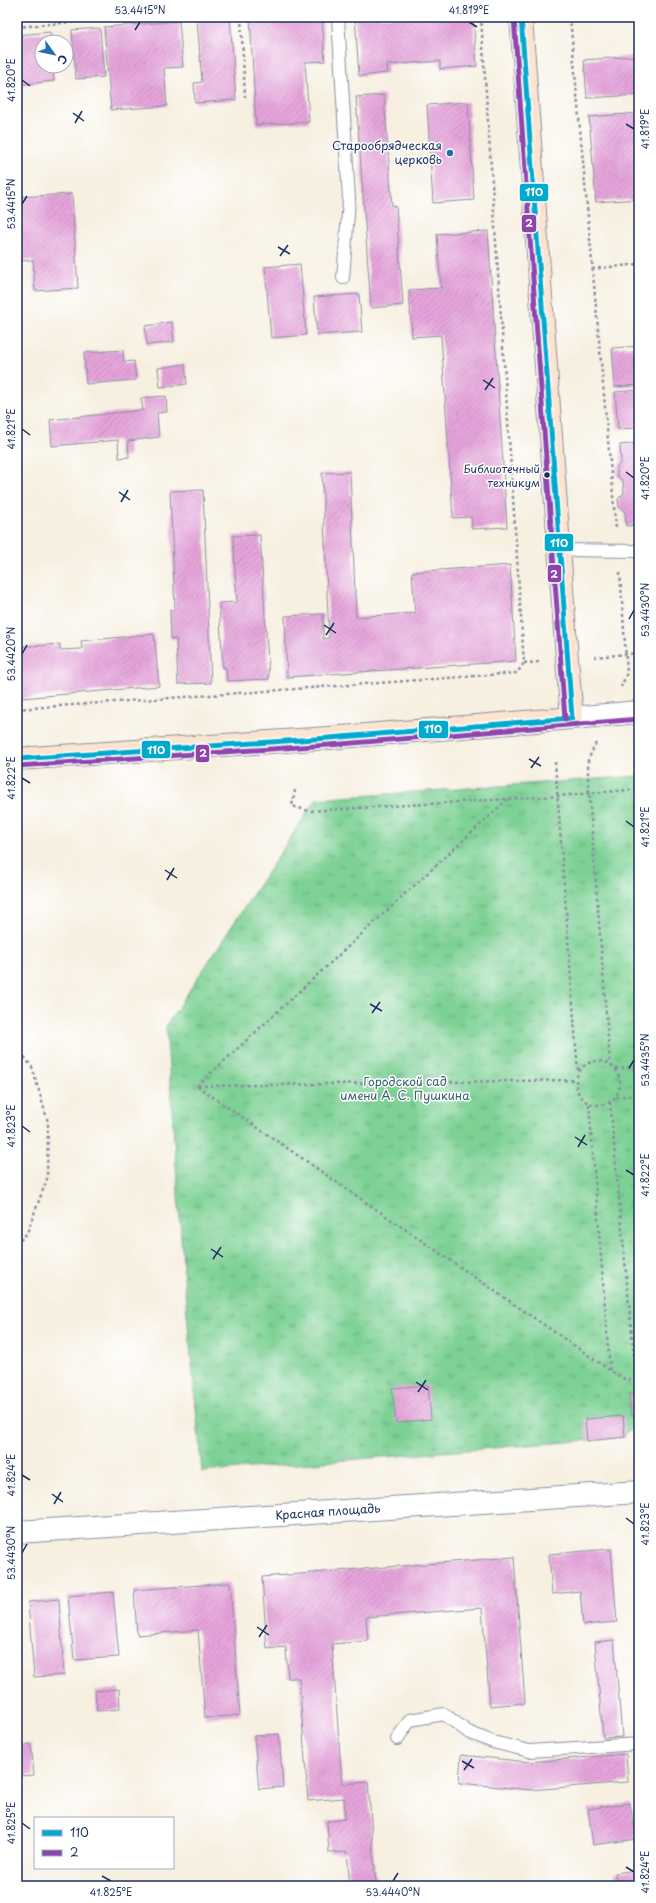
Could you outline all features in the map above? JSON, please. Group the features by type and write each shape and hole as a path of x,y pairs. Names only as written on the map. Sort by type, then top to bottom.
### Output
{"main road":[{"path":"17,759 329,738 572,718 521,17"}],"street":[{"path":"572,718 639,712"},
{"name":"Красная площадь","path":"17,1532 639,1492"}],"lane":[{"path":"338,17 349,200 343,278"},
{"path":"559,550 639,551"},
{"path":"397,1739 410,1720 444,1714 468,1732 493,1742 529,1751 639,1744"}],"path":[{"path":"17,27 128,17"},
{"path":"241,17 246,97"},
{"path":"17,709 517,673 524,663 481,17"},
{"path":"570,17 627,654 627,673 588,760 589,793 610,1064"},
{"path":"592,269 639,264"},
{"path":"627,654 639,653"},
{"path":"555,762 578,1073"},
{"path":"295,790 292,806 309,811 558,796 639,789"},
{"path":"197,1086 509,798"},
{"path":"17,1047 32,1067 48,1122 47,1179 27,1232 17,1244"},
{"path":"595,1060 610,1064 615,1069 620,1083 615,1097 610,1102 596,1106 589,1104 578,1094 575,1080 578,1073 588,1063 595,1060"},
{"path":"615,1069 639,1067"},
{"path":"197,1086 575,1080"},
{"path":"197,1086 610,1371 626,1380 638,1378 610,1102"},
{"path":"615,1097 639,1095"},
{"path":"589,1104 610,1371"}],"green space":[{"path":"639,561 639,646 638,646 634,562"},
{"name":"Городской сад имени А. С. Пушкина","path":"639,776 639,1430 626,1431 625,1437 202,1472 185,1292 166,1026 316,799"}],"building":[{"path":"230,17 236,100 195,103 194,83 202,82 197,19"},
{"path":"250,17 322,17 325,61 305,62 309,122 256,125"},
{"path":"355,17 473,17 477,66 440,69 440,61 387,65 388,73 359,76"},
{"path":"582,17 622,17 622,18 582,21"},
{"path":"179,21 183,67 164,68 167,106 111,110 104,27"},
{"path":"100,28 104,77 76,79 74,34 72,34 72,30"},
{"path":"50,32 50,34 34,34 34,74 54,74 54,81 17,85 17,35"},
{"path":"635,56 638,95 587,98 584,60"},
{"path":"384,95 392,206 396,206 403,305 371,308 356,97"},
{"name":"Старообрядческая церковь","path":"468,102 474,200 433,203 427,105"},
{"path":"639,113 639,199 596,202 589,117"},
{"path":"72,194 78,288 35,291 33,260 17,261 17,197"},
{"path":"488,231 507,527 472,529 471,517 453,518 441,335 412,337 409,290 441,288 437,234"},
{"path":"300,264 306,335 271,338 265,267"},
{"path":"359,294 362,332 317,335 314,297"},
{"path":"172,322 174,342 147,345 145,326"},
{"path":"639,346 639,385 615,387 612,348"},
{"path":"123,350 124,362 134,361 136,380 86,384 84,353"},
{"path":"185,364 187,384 160,387 158,368"},
{"path":"639,390 639,428 618,429 615,392"},
{"path":"166,396 167,412 157,413 159,437 128,441 129,457 119,458 118,440 52,446 50,420 143,410 141,398"},
{"path":"639,443 639,525 626,526 625,512 619,507 618,499 624,493 623,481 617,476 617,467 621,462 620,445"},
{"path":"350,472 356,617 415,613 412,572 510,565 516,661 287,677 285,616 323,614 323,639 329,638 322,473"},
{"path":"203,490 211,683 178,684 176,639 171,639 170,610 175,610 170,491"},
{"path":"260,535 269,679 227,681 226,668 223,668 219,603 237,602 233,536"},
{"path":"154,634 159,686 22,698 21,685 17,686 17,672 20,672 18,647 60,644 60,650 82,649 81,641"},
{"path":"428,1385 431,1419 396,1423 392,1388"},
{"path":"639,1393 639,1415 631,1415 629,1394"},
{"path":"623,1416 625,1437 587,1441 585,1419"},
{"path":"611,1549 617,1622 583,1625 580,1591 552,1594 549,1554"},
{"path":"514,1557 525,1703 490,1706 482,1608 366,1617 368,1641 332,1644 342,1784 368,1782 376,1886 350,1886 347,1852 329,1853 327,1821 345,1819 344,1798 308,1801 299,1678 288,1678 286,1647 267,1649 262,1577"},
{"path":"230,1583 240,1715 205,1718 198,1630 137,1635 134,1590"},
{"path":"113,1592 119,1657 74,1660 68,1596"},
{"path":"59,1599 64,1675 34,1677 28,1602"},
{"path":"614,1640 622,1737 603,1738 595,1642"},
{"path":"119,1689 120,1709 97,1711 95,1691"},
{"path":"279,1734 283,1787 259,1789 254,1736"},
{"path":"31,1744 34,1775 17,1776 17,1745"},
{"path":"626,1754 628,1782 531,1790 459,1783 461,1755 529,1762"},
{"path":"630,1803 636,1839 593,1845 588,1809"},
{"path":"636,1870 638,1886 616,1886 615,1873"}],"transit line":[{"name":"110","path":"521,17 572,718"},
{"name":"2","path":"514,18 565,719"},
{"name":"110","path":"17,759 329,738 572,718"},
{"name":"2","path":"17,766 329,745 639,719"}],"place":[{"name":"Старообрядческая церковь","path":"450,153"},
{"name":"Библиотечный техникум","path":"547,475"}]}
